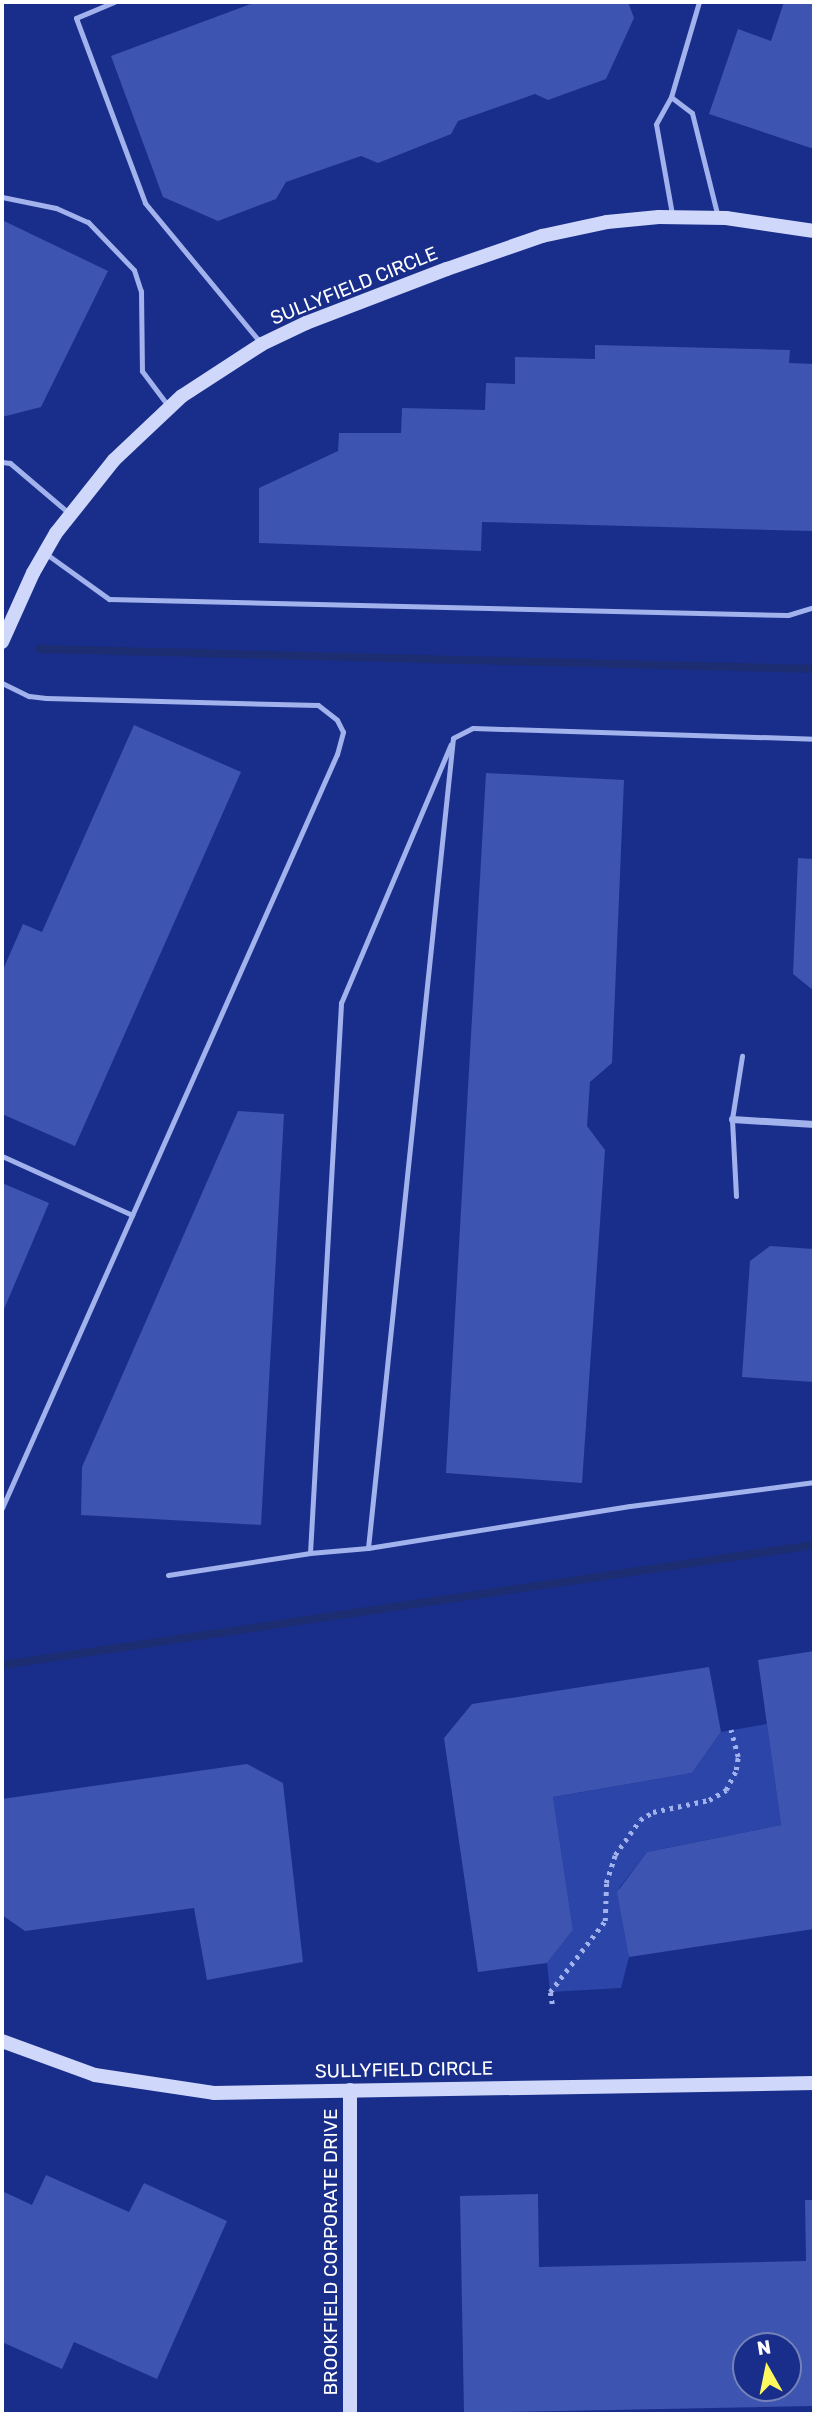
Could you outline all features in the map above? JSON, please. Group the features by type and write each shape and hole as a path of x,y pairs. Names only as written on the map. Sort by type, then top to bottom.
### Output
{"street":[{"name":"SULLYFIELD CIRCLE","path":"2,642 45,553 70,514 114,460 169,407 262,344 306,323 542,236 607,222 673,217 719,218 814,231"},
{"path":"732,1119 814,1124"},
{"name":"SULLYFIELD CIRCLE","path":"2,2041 95,2075 174,2090 214,2093 814,2083"},
{"name":"BROOKFIELD CORPORATE DRIVE","path":"350,2090 350,2414"}],"lane":[{"path":"114,2 76,18 145,203 262,344"},
{"path":"673,217 656,124 671,97 699,2"},
{"path":"671,97 692,113 719,218"},
{"path":"2,197 56,208 88,222 134,270 141,291 142,371 169,407"},
{"path":"2,462 10,463 70,514"},
{"path":"45,553 109,599 788,615 814,607"},
{"path":"2,683 29,696 46,698 318,705 337,720 343,732 337,754 2,1508"},
{"path":"310,1553 341,1003 453,738 473,728 814,739"},
{"path":"368,1548 453,738"},
{"path":"736,1196 732,1119 742,1056"},
{"path":"2,1156 132,1215"},
{"path":"168,1575 310,1553 368,1548 630,1506 814,1482"}],"path":[{"path":"552,2004 550,1992 605,1922 606,1883 615,1854 640,1820 653,1812 709,1800 726,1790 736,1770 738,1757 731,1730"}],"shaded area":[{"path":"767,1724 781,1825 647,1852 619,1888 629,1957 621,1988 550,1992 547,1963 573,1930 553,1797 692,1773 721,1732"}],"building":[{"path":"256,2 628,2 634,18 606,79 548,100 535,94 458,121 451,134 378,163 361,156 286,182 276,199 218,221 163,197 111,56"},
{"path":"784,2 814,2 814,149 709,114 738,29 771,41"},
{"path":"2,220 108,271 41,407 2,417"},
{"path":"595,345 790,350 789,363 814,364 812,531 482,522 481,551 259,543 259,488 338,451 339,433 401,433 402,408 485,410 486,383 515,384 515,357 595,359"},
{"path":"134,725 241,772 75,1146 2,1114 2,972 23,924 42,932"},
{"path":"486,773 624,780 612,1063 590,1082 587,1126 605,1150 582,1483 446,1473"},
{"path":"798,858 814,859 814,991 793,974"},
{"path":"238,1111 284,1114 261,1525 81,1515 82,1467"},
{"path":"2,1183 49,1203 2,1314"},
{"path":"770,1246 814,1249 814,1382 742,1377 750,1261"},
{"path":"814,1651 814,1929 629,1957 617,1892 647,1852 781,1825 758,1660"},
{"path":"709,1667 721,1732 692,1773 553,1797 573,1930 547,1963 478,1972 444,1738 472,1704"},
{"path":"247,1764 283,1783 303,1962 207,1980 194,1908 25,1931 2,1915 2,1799"},
{"path":"46,2175 129,2212 144,2183 227,2221 157,2379 74,2342 62,2369 2,2342 2,2191 32,2205"},
{"path":"538,2194 539,2267 806,2261 805,2200 814,2200 814,2406 464,2413 460,2196"}],"waterway":[{"path":"39,649 814,669"},
{"path":"2,1665 814,1545"}]}
